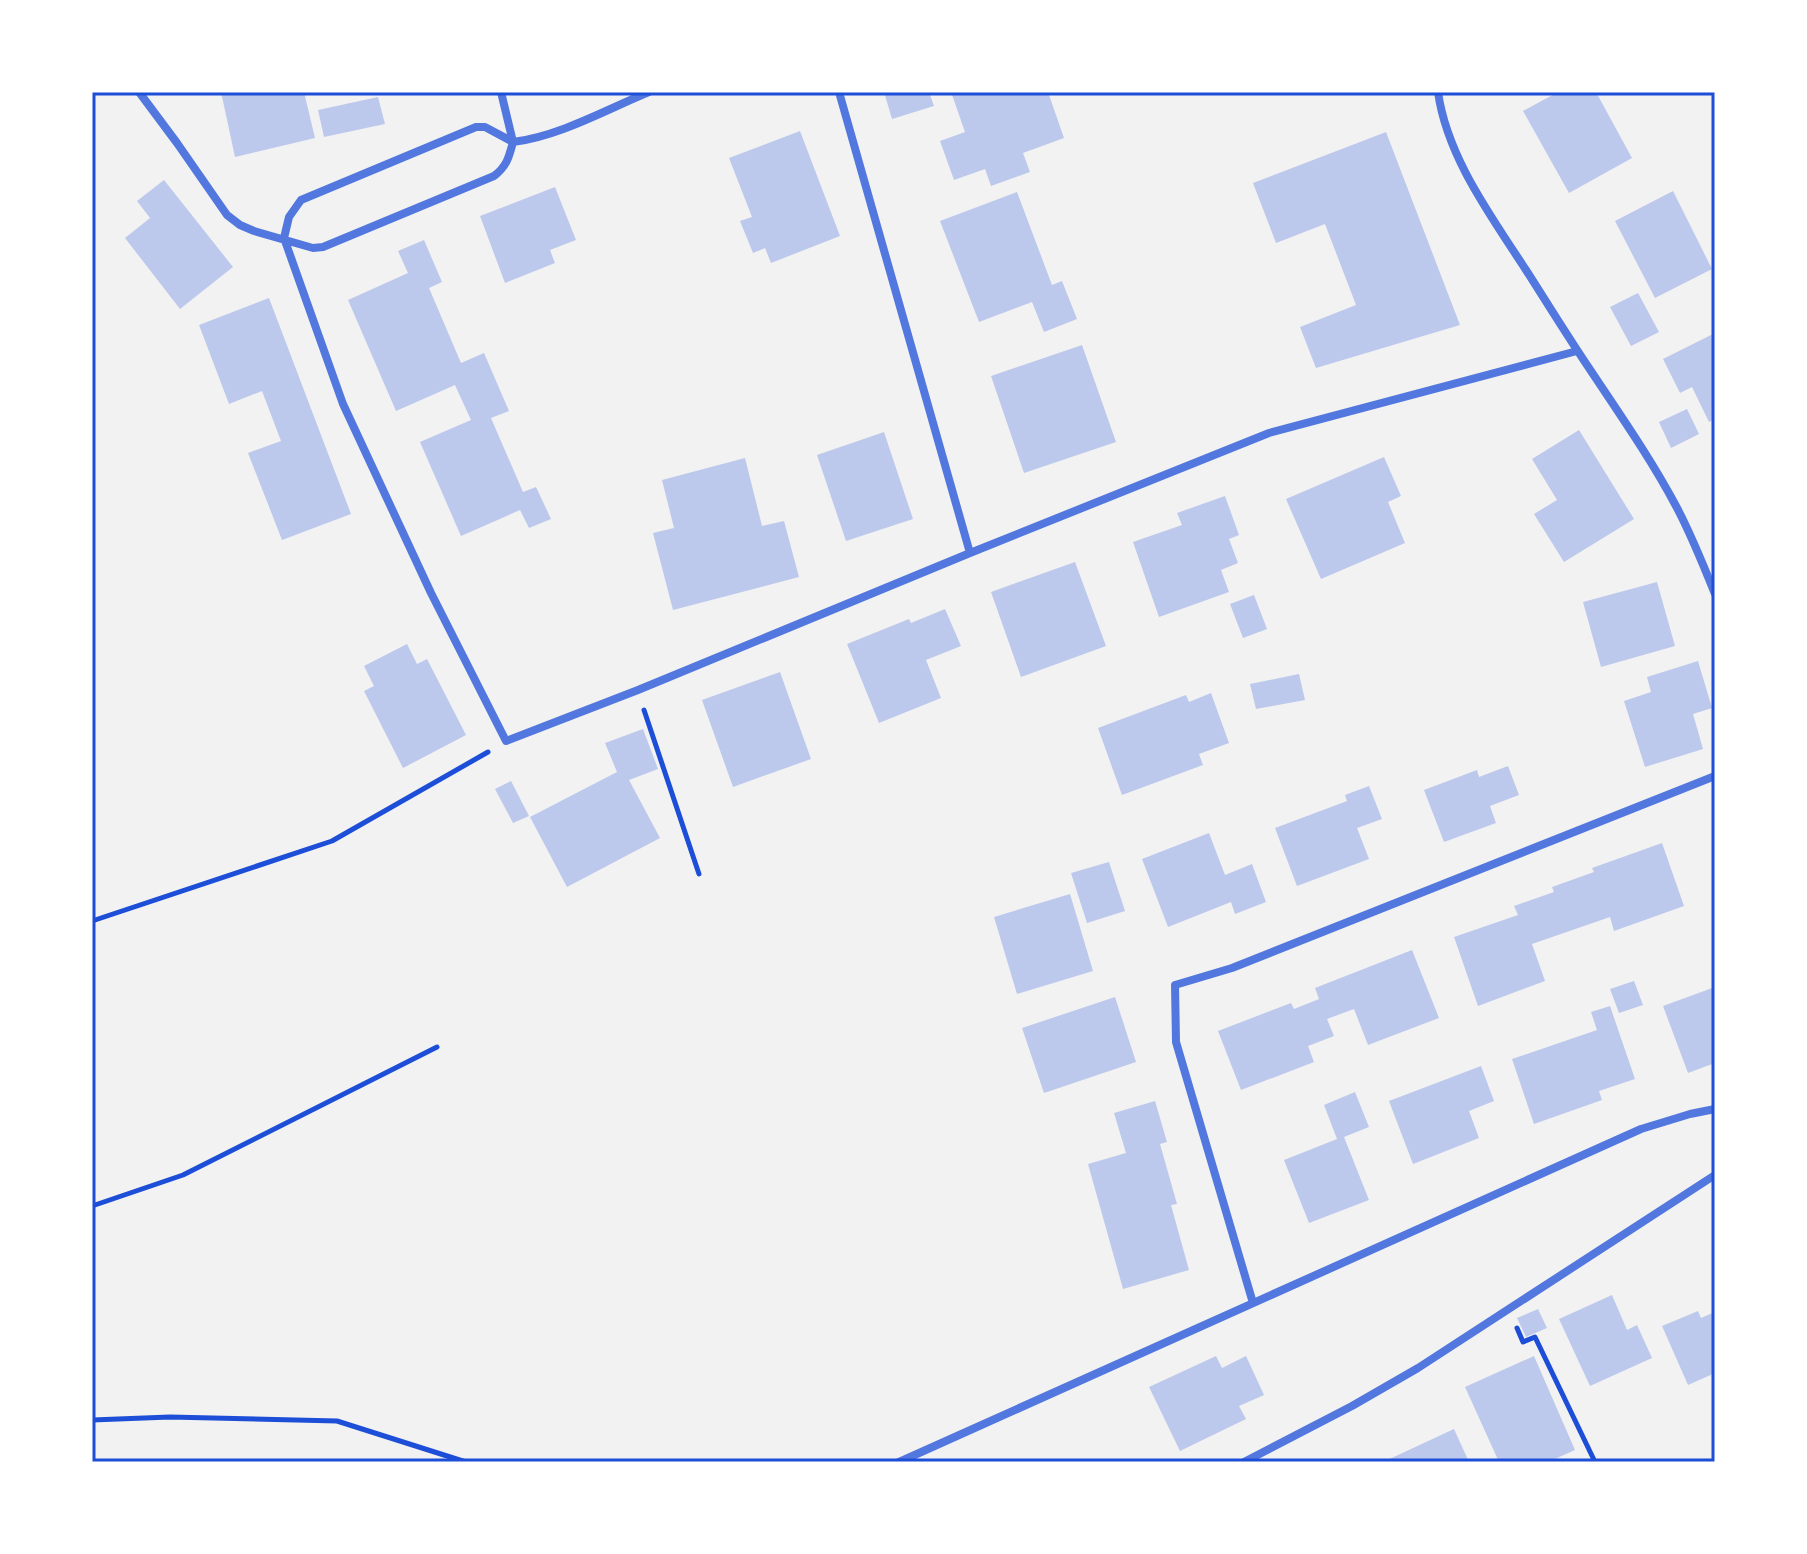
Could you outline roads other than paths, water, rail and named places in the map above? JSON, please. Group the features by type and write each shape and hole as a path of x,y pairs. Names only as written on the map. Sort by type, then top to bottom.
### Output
{"street":[{"path":"139,92 227,215 254,231 313,248 323,247 503,170 513,142 501,92"},
{"path":"649,92 532,140 513,142 485,127 476,127 301,200 289,217 284,238 343,404 431,593 506,741 1269,433 1577,351"},
{"path":"839,92 970,553"},
{"path":"1438,92 1440,111 1449,138 1487,209 1645,453 1676,506 1715,594"},
{"path":"1253,1303 1176,1042 1175,985 1232,968 1715,776"},
{"path":"899,1462 1641,1129 1715,1109"},
{"path":"1244,1462 1418,1368 1715,1175"}]}
